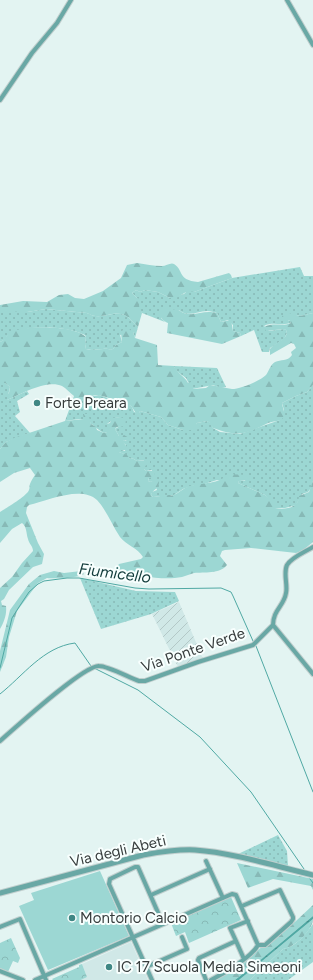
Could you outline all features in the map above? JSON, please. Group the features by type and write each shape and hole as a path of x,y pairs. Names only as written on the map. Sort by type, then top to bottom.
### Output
{"street":[{"path":"0,100 32,53 57,23 71,0"},
{"path":"287,0 313,45"},
{"name":"Via Ponte Verde","path":"0,742 64,687 93,666 100,665 139,681 146,681 198,662 253,645 273,624 273,616 285,598 287,591 286,568 288,564 313,547"},
{"path":"273,624 313,674"},
{"name":"Via degli Abeti","path":"0,893 143,855 163,851 179,850 194,850 225,854 313,875"},
{"path":"206,861 223,898"},
{"path":"152,980 109,884 110,879 138,867 163,924"},
{"path":"150,895 210,869"},
{"path":"211,980 244,959 258,946 265,945 293,919 281,890 242,906"},
{"path":"35,980 46,978 232,894 236,894 242,906 258,946"},
{"path":"0,927 20,919 46,978"},
{"path":"244,959 230,928 248,921"},
{"path":"146,967 187,949 182,937"},
{"path":"206,980 198,960 199,958 236,941"},
{"path":"0,971 23,980"}],"shaded area":[{"path":"179,602 203,659 178,667 152,614"},
{"path":"131,942 148,980 81,980 87,977 82,964"}],"green space":[{"path":"137,263 162,266 173,264 177,266 184,277 191,281 198,282 229,273 232,278 194,292 186,292 176,298 170,298 158,292 145,290 140,292 136,290 132,293 137,298 141,299 139,306 142,313 138,327 126,316 117,313 96,316 87,313 46,309 27,312 0,312 0,305 23,301 47,302 59,295 68,294 75,298 84,299 103,291 121,278 127,265"},
{"path":"300,267 304,276 313,276 313,313 300,316 296,315 286,319 292,322 289,323 264,326 269,331 284,329 287,333 284,339 270,348 269,352 262,352 254,330 241,336 240,333 233,331 233,325 228,320 221,322 217,313 207,311 186,314 179,310 161,318 165,322 142,313 139,309 137,298 132,293 136,290 140,292 145,290 158,292 170,298 186,292 194,292 232,278"},
{"path":"166,308 170,310 176,309 186,314 209,312 217,313 221,322 231,320 233,331 240,333 241,336 222,344 167,333 168,323 163,320 160,314 161,310"},
{"path":"46,309 87,313 96,316 117,313 128,317 138,327 135,338 133,332 120,335 122,342 116,345 113,349 86,349 85,335 66,329 52,327 25,329 7,336 6,339 0,342 0,312 27,312"},
{"path":"284,313 300,316 313,313 313,385 307,392 282,403 284,414 282,419 270,422 247,432 236,434 229,433 213,428 207,421 197,423 196,425 200,427 200,429 183,430 168,425 161,417 140,411 138,416 131,406 98,395 83,399 69,410 74,396 64,387 56,384 49,384 34,388 7,400 10,387 5,383 0,383 0,342 4,340 11,332 27,328 50,327 80,333 86,337 86,349 91,350 113,349 116,345 122,342 121,332 129,329 133,332 135,338 157,345 158,365 174,366 188,383 191,382 193,384 193,389 206,388 210,385 232,389 240,388 255,382 266,375 273,363 288,359 292,355 291,352 296,348 294,344 291,343 270,355 270,349 284,338 287,333 284,329 266,331 264,327 291,323 289,320 283,320 282,317"},
{"path":"174,366 217,368 226,387 221,388 213,385 192,389 186,378 175,370"},
{"path":"0,383 5,383 10,387 7,400 27,391 29,394 17,401 20,412 15,416 30,433 6,442 0,449"},
{"path":"313,385 313,481 311,488 308,492 302,494 296,505 285,508 275,508 275,505 265,495 238,483 239,481 245,481 247,475 227,475 225,479 195,485 183,489 174,495 153,497 151,495 152,492 157,490 153,481 148,481 152,470 146,471 144,469 144,460 137,461 132,458 130,459 119,452 119,449 125,451 126,445 122,442 124,440 127,441 119,436 115,429 120,426 120,417 115,418 107,424 107,432 104,433 91,424 89,420 79,419 65,421 69,410 73,409 83,398 99,395 127,403 132,407 134,412 139,413 140,411 161,417 168,425 183,430 192,430 197,423 207,421 211,423 213,428 220,432 240,434 280,420 284,410 282,403 307,392"},
{"path":"83,414 88,414 91,424 96,427 97,430 104,433 107,432 107,424 110,423 112,418 120,417 126,419 125,426 117,427 115,429 119,436 124,435 130,440 124,440 123,442 128,448 127,450 120,450 119,452 127,455 130,459 132,458 137,461 150,461 144,469 146,471 154,471 155,474 154,477 149,478 148,481 151,482 155,479 159,482 158,486 151,495 153,497 174,495 190,486 221,480 227,474 249,475 251,478 250,480 239,481 238,483 265,495 275,503 275,508 283,509 294,506 297,503 299,496 309,492 313,481 313,542 302,551 296,553 251,548 225,550 222,551 220,556 227,565 224,568 216,571 194,573 182,577 159,578 120,573 116,568 119,564 141,559 143,557 141,554 120,537 97,500 82,494 64,495 29,505 27,507 26,513 44,554 42,564 33,567 9,590 4,599 1,601 2,605 6,606 6,609 5,618 0,629 0,588 12,577 33,551 26,528 22,523 12,529 0,543 0,512 21,499 27,493 30,483 35,475 30,468 14,473 0,482 0,449 6,442 14,438 65,421 84,419"},
{"path":"54,571 64,573 81,571 84,574 72,577 47,578 38,583 17,611 9,637 6,657 0,672 0,651 10,610 29,584 40,575"},
{"path":"80,578 136,591 175,592 179,601 151,614 101,629"},
{"path":"278,835 287,851 288,866 238,854"},
{"path":"237,863 313,879 313,890 311,886 273,879 248,888"},
{"name":"Montorio Calcio","path":"100,871 129,936 48,970 19,906 34,900 31,893"},
{"path":"231,897 241,920 189,943 185,932 176,936 171,923"},
{"path":"313,905 313,916 235,980 211,980 229,972 296,921"},
{"path":"313,919 310,928 302,938 283,949 250,980 239,980"},
{"path":"313,924 313,962 288,980 250,980 283,949 292,946 300,940"},
{"path":"11,938 20,958 18,963 13,961 8,972 0,968 0,943"},
{"path":"82,964 87,977 81,980 52,979 79,967 79,965"}],"water":[{"path":"313,916 313,919 239,980 235,980 258,962"}],"waterway":[{"name":"Fiumicello","path":"0,668 12,618 29,592 44,581 67,578 79,578 149,589 221,588 231,592 253,641"},
{"path":"0,694 43,656 64,646 75,643 91,666"},
{"name":"Fiumicello","path":"256,646 313,792"},
{"path":"94,668 138,690 200,737 251,792 304,869"},
{"path":"310,879 313,883"}],"place":[{"name":"Forte Preara","path":"37,403"},
{"name":"Montorio Calcio","path":"72,918"},
{"name":"IC 17 Scuola Media Simeoni","path":"109,967"}]}
